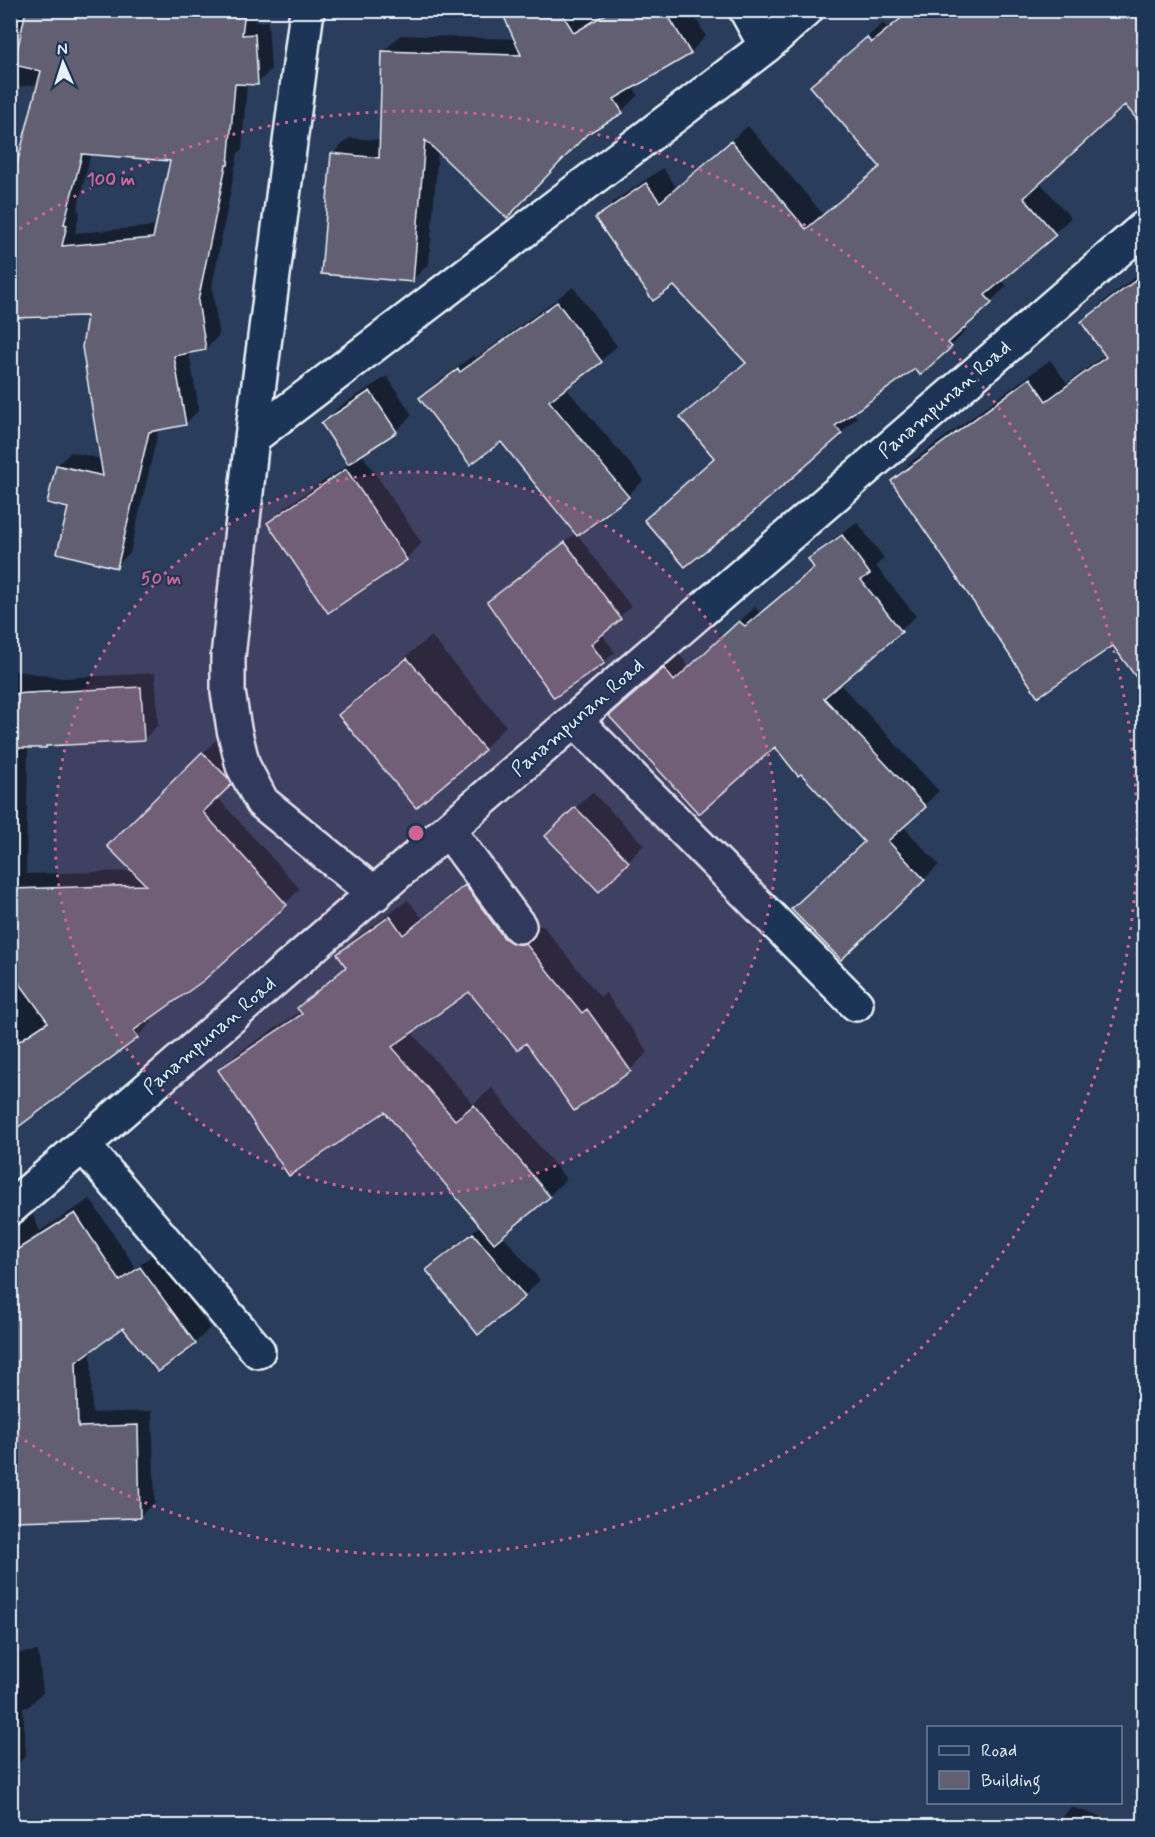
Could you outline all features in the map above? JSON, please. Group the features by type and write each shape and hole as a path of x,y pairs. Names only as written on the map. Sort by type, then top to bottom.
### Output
{"street":[{"path":"307,10 252,438 228,657 228,692 243,766 262,802 375,894"},
{"path":"746,10 766,46"},
{"path":"252,438 766,46 806,10"},
{"name":"Panampunan Road","path":"10,1208 1144,228"},
{"path":"575,720 856,1004"},
{"path":"448,830 519,926"},
{"path":"83,1145 258,1351"}],"building":[{"path":"26,10 245,10 242,35 255,34 258,85 235,84 228,165 226,165 198,301 206,350 174,356 186,425 149,432 117,568 57,553 68,508 47,503 56,465 103,476 82,347 87,316 10,318 10,169 16,168 41,71 14,65","holes":["82,154 170,161 153,238 62,246 67,225 64,224"]},
{"path":"501,10 560,10 574,33 612,10 665,10 691,54 614,99 623,113 587,134 507,218 425,140 413,282 321,274 331,153 379,158 382,51 521,55"},
{"path":"911,10 1144,10 1144,128 1125,105 1024,198 1056,235 985,295 992,303 948,343 952,347 920,375 915,369 835,426 842,434 742,522 685,567 644,520 714,458 680,417 746,363 674,286 653,301 595,218 646,183 660,202 731,141 806,229 880,167 810,86 867,37 871,43"},
{"path":"1144,274 1144,688 1113,646 1038,697 891,481 1030,378 1046,401 1106,357 1081,322"},
{"path":"557,302 602,362 549,401 629,497 577,536 501,442 470,465 419,398 458,369 460,372"},
{"path":"370,391 397,432 348,464 321,423"},
{"path":"346,469 407,560 328,613 267,523"},
{"path":"842,535 870,574 861,580 902,632 824,698 926,807 888,841 925,880 841,960 791,909 864,842 801,774 798,776 775,747 699,814 609,716 664,668 674,681 739,621 745,626 814,568 808,559"},
{"path":"565,542 621,619 591,644 605,663 554,698 487,602"},
{"path":"407,658 485,750 416,808 338,715"},
{"path":"141,687 144,741 46,746 46,748 10,748 11,694"},
{"path":"202,752 232,784 203,812 287,905 203,981 133,1031 138,1038 10,1133 10,1047 48,1022 10,970 10,889 146,885 107,846"},
{"path":"575,807 629,862 599,892 545,836"},
{"path":"465,885 504,938 512,943 525,943 582,1013 587,1009 631,1071 574,1111 526,1043 517,1050 469,992 392,1047 455,1120 474,1105 550,1197 494,1243 385,1112 289,1176 218,1070 302,1014 297,1008 346,967 337,954 390,916 403,935"},
{"path":"75,1213 120,1281 140,1267 196,1344 158,1372 123,1328 76,1362 78,1427 138,1425 140,1518 10,1521 10,1254"},
{"path":"473,1233 525,1297 478,1335 426,1270"}]}
